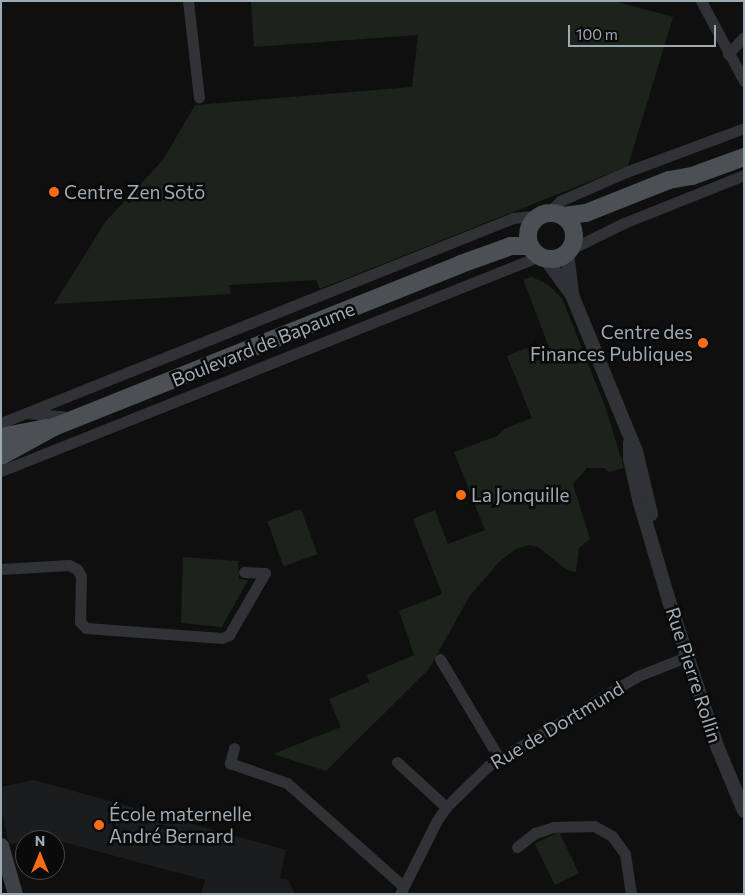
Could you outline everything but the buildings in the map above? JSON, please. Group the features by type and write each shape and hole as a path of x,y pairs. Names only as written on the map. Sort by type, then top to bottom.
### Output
{"main road":[{"name":"Boulevard de Bapaume","path":"461,264 546,217 586,213 616,203 669,180 692,167 744,147"},
{"name":"Boulevard de Bapaume","path":"669,180 692,176 744,157"},
{"name":"Boulevard de Bapaume","path":"571,246 616,203"},
{"path":"546,217 574,227 571,246 557,258 539,254 546,217"},
{"name":"Boulevard de Bapaume","path":"1,456 54,427 461,264 511,246 539,254"},
{"name":"Boulevard de Bapaume","path":"1,437 33,429 54,427"},
{"path":"1,446 33,429"},
{"path":"2,848 15,894"}],"street":[{"path":"188,1 198,97"},
{"path":"701,1 744,81"},
{"path":"728,54 744,37"},
{"name":"Boulevard de Bapaume","path":"1,422 513,218 546,217 560,201 626,172 744,128"},
{"path":"571,246 744,175"},
{"name":"Rue Pierre Rollin","path":"571,246 572,295"},
{"name":"Boulevard de Bapaume","path":"1,471 539,254"},
{"name":"Rue Pierre Rollin","path":"539,254 572,295 644,477 653,523 652,536 686,657 724,766 744,812"},
{"path":"25,413 48,418 80,417"},
{"path":"1,569 69,565 77,569 81,576 80,622 86,628 222,638 228,635 265,573 244,572"},
{"name":"Rue de Dortmund","path":"402,890 425,838 446,807 499,758 638,676 686,657"},
{"path":"440,658 499,758"},
{"path":"234,748 230,764 287,783 402,890"},
{"path":"396,762 446,807"},
{"path":"517,847 535,833 553,827 594,826 612,836 625,854 631,894"}],"shaded area":[{"path":"251,1 614,1 673,17 628,166 320,289 316,280 229,285 231,294 54,304 106,221 163,160 195,105 412,87 418,35 254,47"},
{"path":"532,277 547,284 562,298 606,409 624,468 609,472 604,468 587,468 573,484 590,539 579,548 576,572 567,570 538,547 529,545 516,549 499,562 469,597 429,669 326,771 273,754 341,727 329,699 369,682 367,675 414,655 399,611 442,594 413,519 435,510 448,544 485,530 454,452 497,436 504,429 532,418 507,356 527,348 533,362 552,355 523,279"},
{"path":"301,509 317,554 284,566 267,521"},
{"path":"183,557 238,561 239,579 248,580 222,627 181,623"},
{"name":"École maternelle André Bernard","path":"34,780 286,850 280,878 288,880 295,894 201,894 205,880 65,843 65,830 15,830 15,843 9,844 1,810 1,787"},
{"path":"559,832 579,873 555,885 535,844"}],"place":[{"name":"Centre Zen Sōtō","path":"54,192"},
{"name":"Centre des Finances Publiques","path":"703,343"},
{"name":"La Jonquille","path":"461,495"},
{"name":"École maternelle André Bernard","path":"99,825"}]}
